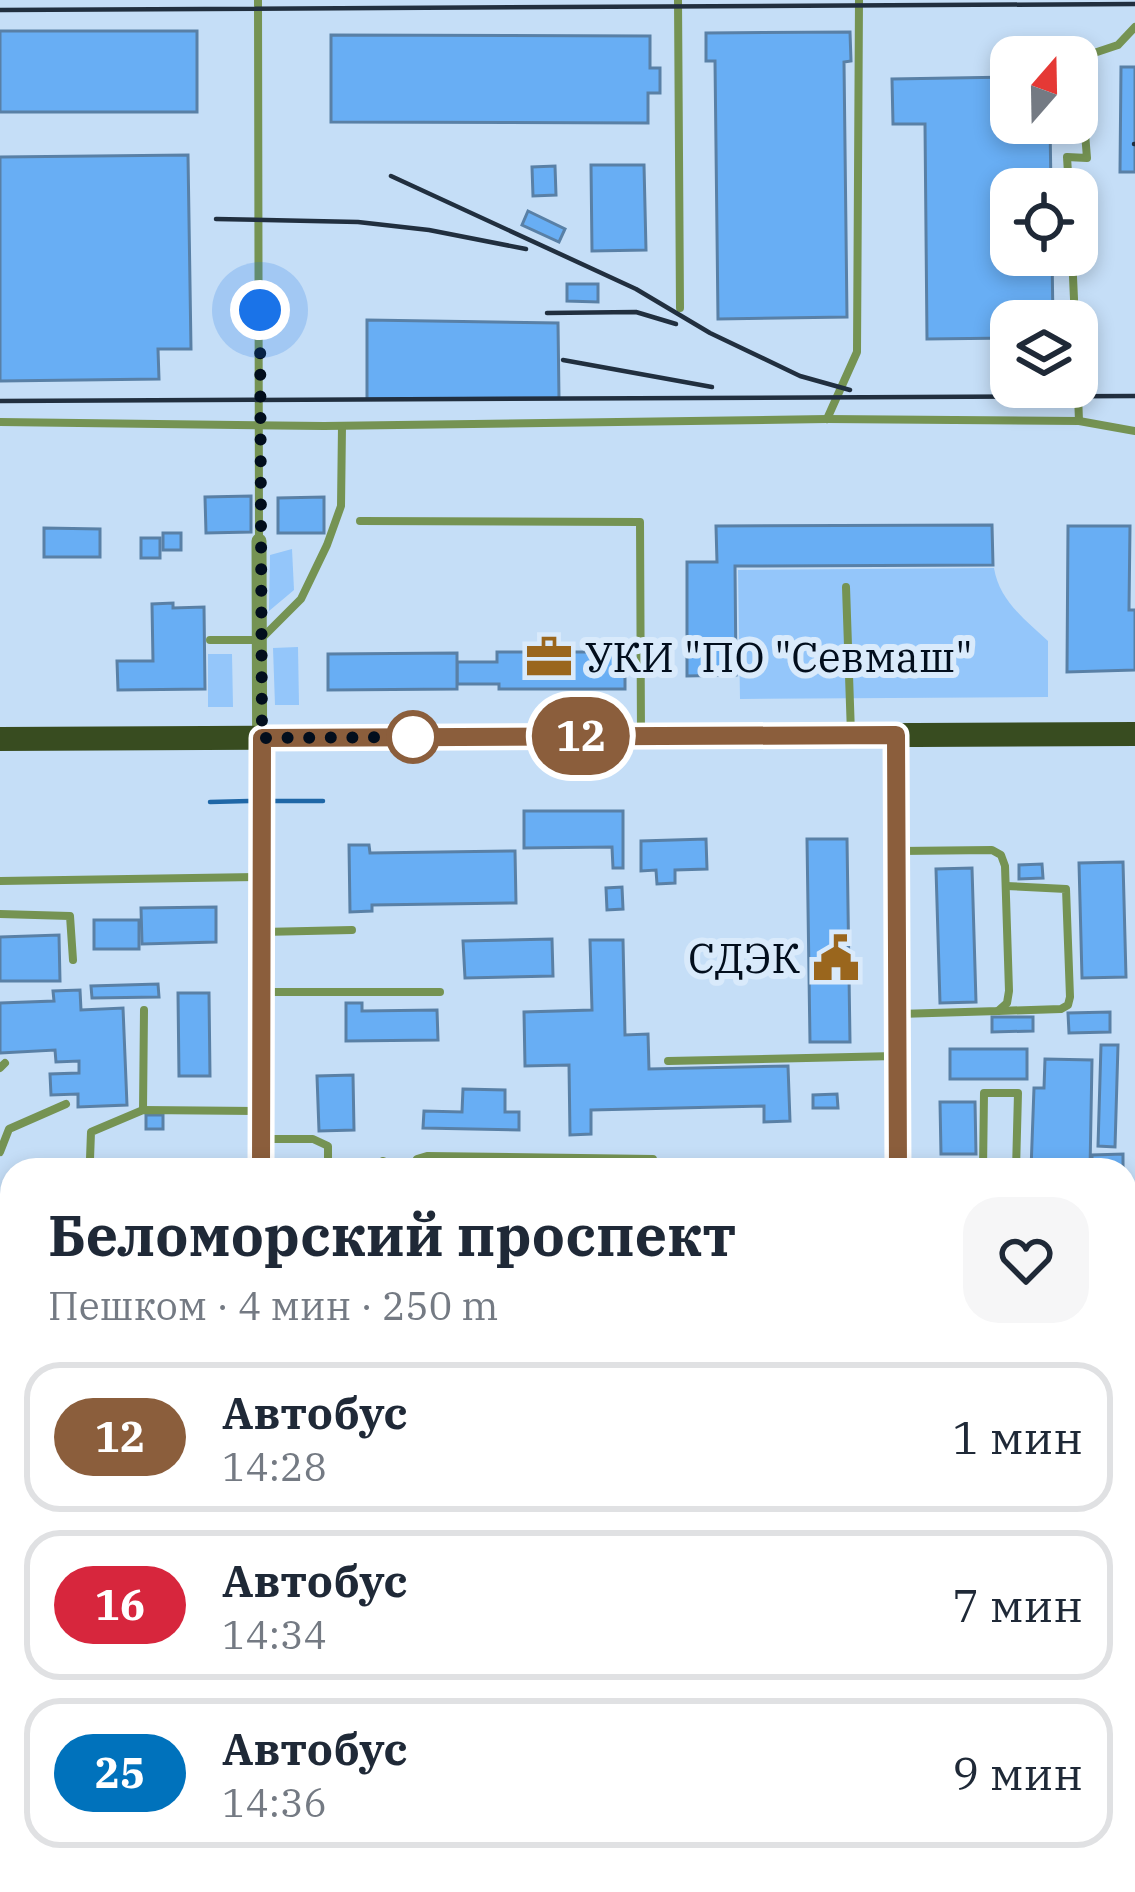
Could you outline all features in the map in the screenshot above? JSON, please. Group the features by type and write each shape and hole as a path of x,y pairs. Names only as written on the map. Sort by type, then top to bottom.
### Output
{"main road":[{"path":"0,739 1135,734"},
{"path":"896,735 898,1158"}],"street":[{"path":"259,541 261,1158"}],"lane":[{"path":"258,0 259,541"},
{"path":"678,0 680,308"},
{"path":"826,419 857,352 859,0"},
{"path":"1068,168 1067,157 1087,158 1079,58 1118,44 1135,27"},
{"path":"1079,408 1079,421"},
{"path":"0,422 342,426 826,419 1079,421 1135,431"},
{"path":"210,640 260,640 301,599 341,506 342,426"},
{"path":"360,521 640,522 641,736"},
{"path":"846,587 851,735"},
{"path":"897,851 992,850 1001,855 1009,991 1007,1003 998,1011"},
{"path":"0,881 263,877"},
{"path":"898,1015 1068,1005 1066,889 1006,886"},
{"path":"0,914 70,916 73,960"},
{"path":"262,932 352,930"},
{"path":"262,992 440,992"},
{"path":"143,1110 144,1010"},
{"path":"668,1061 898,1056"},
{"path":"983,1158 984,1093 1018,1093 1016,1158"},
{"path":"0,1151 9,1129 66,1104"},
{"path":"90,1158 91,1132 143,1110 261,1111"},
{"path":"260,1138 313,1139 328,1147 328,1158"},
{"path":"420,1158 578,1158"}],"shaded area":[{"path":"292,549 294,590 269,611 270,555"},
{"path":"994,568 1007,600 1048,641 1048,697 740,699 738,570"},
{"path":"298,647 299,705 275,705 273,648"},
{"path":"208,654 232,654 233,707 208,707"}],"building":[{"path":"0,31 197,31 197,112 0,112"},
{"path":"850,32 851,61 844,62 847,317 718,319 715,61 706,61 706,33"},
{"path":"331,35 650,36 650,68 660,68 660,93 648,93 648,123 331,122"},
{"path":"1121,67 1135,67 1135,172 1120,172"},
{"path":"990,77 990,144 1050,144 1051,168 990,168 990,276 1052,276 1053,300 990,300 990,338 927,339 925,124 893,124 892,79"},
{"path":"188,155 191,349 158,349 159,379 0,381 0,157"},
{"path":"591,165 644,165 646,250 592,251"},
{"path":"555,166 556,195 533,196 532,167"},
{"path":"528,211 565,229 559,242 522,225"},
{"path":"567,284 598,284 598,302 567,301"},
{"path":"367,320 558,323 559,398 367,399"},
{"path":"251,496 251,532 206,533 205,497"},
{"path":"324,497 324,533 278,533 278,498"},
{"path":"992,525 993,565 735,566 736,675 687,676 687,562 717,562 716,526"},
{"path":"1068,526 1130,526 1129,610 1135,610 1135,670 1067,672"},
{"path":"44,528 100,529 100,557 44,557"},
{"path":"163,533 181,533 181,550 163,550"},
{"path":"141,538 160,538 160,558 141,558"},
{"path":"173,603 173,608 204,607 205,689 118,690 117,661 153,661 152,604"},
{"path":"497,652 625,652 625,689 499,689 499,684 457,684 457,662 497,662"},
{"path":"457,653 457,689 328,690 328,654"},
{"path":"524,811 623,811 623,868 613,868 612,847 524,848"},
{"path":"706,839 707,869 675,870 675,883 657,884 656,870 641,871 641,841"},
{"path":"807,839 847,839 850,1042 810,1042"},
{"path":"349,845 369,845 370,853 515,851 516,903 372,905 372,911 350,912"},
{"path":"1123,862 1126,977 1082,978 1079,863"},
{"path":"1042,864 1043,878 1019,879 1019,865"},
{"path":"972,868 976,1002 940,1003 936,869"},
{"path":"622,887 623,909 607,910 606,888"},
{"path":"216,907 216,942 142,944 141,908"},
{"path":"94,920 139,920 139,949 94,949"},
{"path":"59,935 60,981 0,981 0,937"},
{"path":"552,939 553,976 465,978 463,941"},
{"path":"590,940 623,940 625,1035 648,1034 649,1069 788,1066 790,1121 764,1122 764,1106 591,1110 591,1134 570,1135 569,1065 525,1066 524,1012 592,1010"},
{"path":"158,984 159,997 92,998 91,986"},
{"path":"80,990 81,1010 123,1008 127,1105 78,1107 78,1094 51,1095 50,1074 79,1073 79,1061 56,1062 55,1050 0,1053 0,1003 54,1001 53,991"},
{"path":"178,993 209,993 210,1076 179,1076"},
{"path":"346,1003 362,1003 362,1011 437,1010 438,1040 346,1041"},
{"path":"1110,1012 1110,1032 1069,1033 1068,1013"},
{"path":"992,1017 1033,1017 1033,1031 992,1032"},
{"path":"1101,1045 1118,1045 1115,1147 1098,1146"},
{"path":"950,1049 1027,1049 1027,1079 950,1079"},
{"path":"1045,1059 1092,1060 1090,1158 1031,1158 1034,1088 1044,1088"},
{"path":"353,1075 354,1130 319,1131 317,1076"},
{"path":"463,1089 505,1090 505,1112 519,1112 519,1130 423,1128 424,1111 462,1112"},
{"path":"837,1094 838,1108 813,1108 813,1095"},
{"path":"940,1102 975,1102 976,1154 941,1154"},
{"path":"146,1115 163,1115 163,1129 146,1129"},
{"path":"1123,1154 1123,1158 1092,1158"}],"waterway":[{"path":"210,802 249,801"},
{"path":"275,801 323,801"}],"railway":[{"path":"0,10 1135,4"},
{"path":"391,176 636,289 710,333 800,376 850,390"},
{"path":"216,219 358,222 526,249"},
{"path":"547,313 636,312 676,324"},
{"path":"563,360 712,387"},
{"path":"0,401 1135,396"}],"bus line":[{"name":"12","path":"261,1158 262,738 896,735 898,1158"}],"place":[{"name":"УКИ \"ПО \"Севмаш\"","path":"549,657"},
{"name":"СДЭК","path":"836,958"}],"route":[{"path":"260,310 262,738 413,737"}]}
